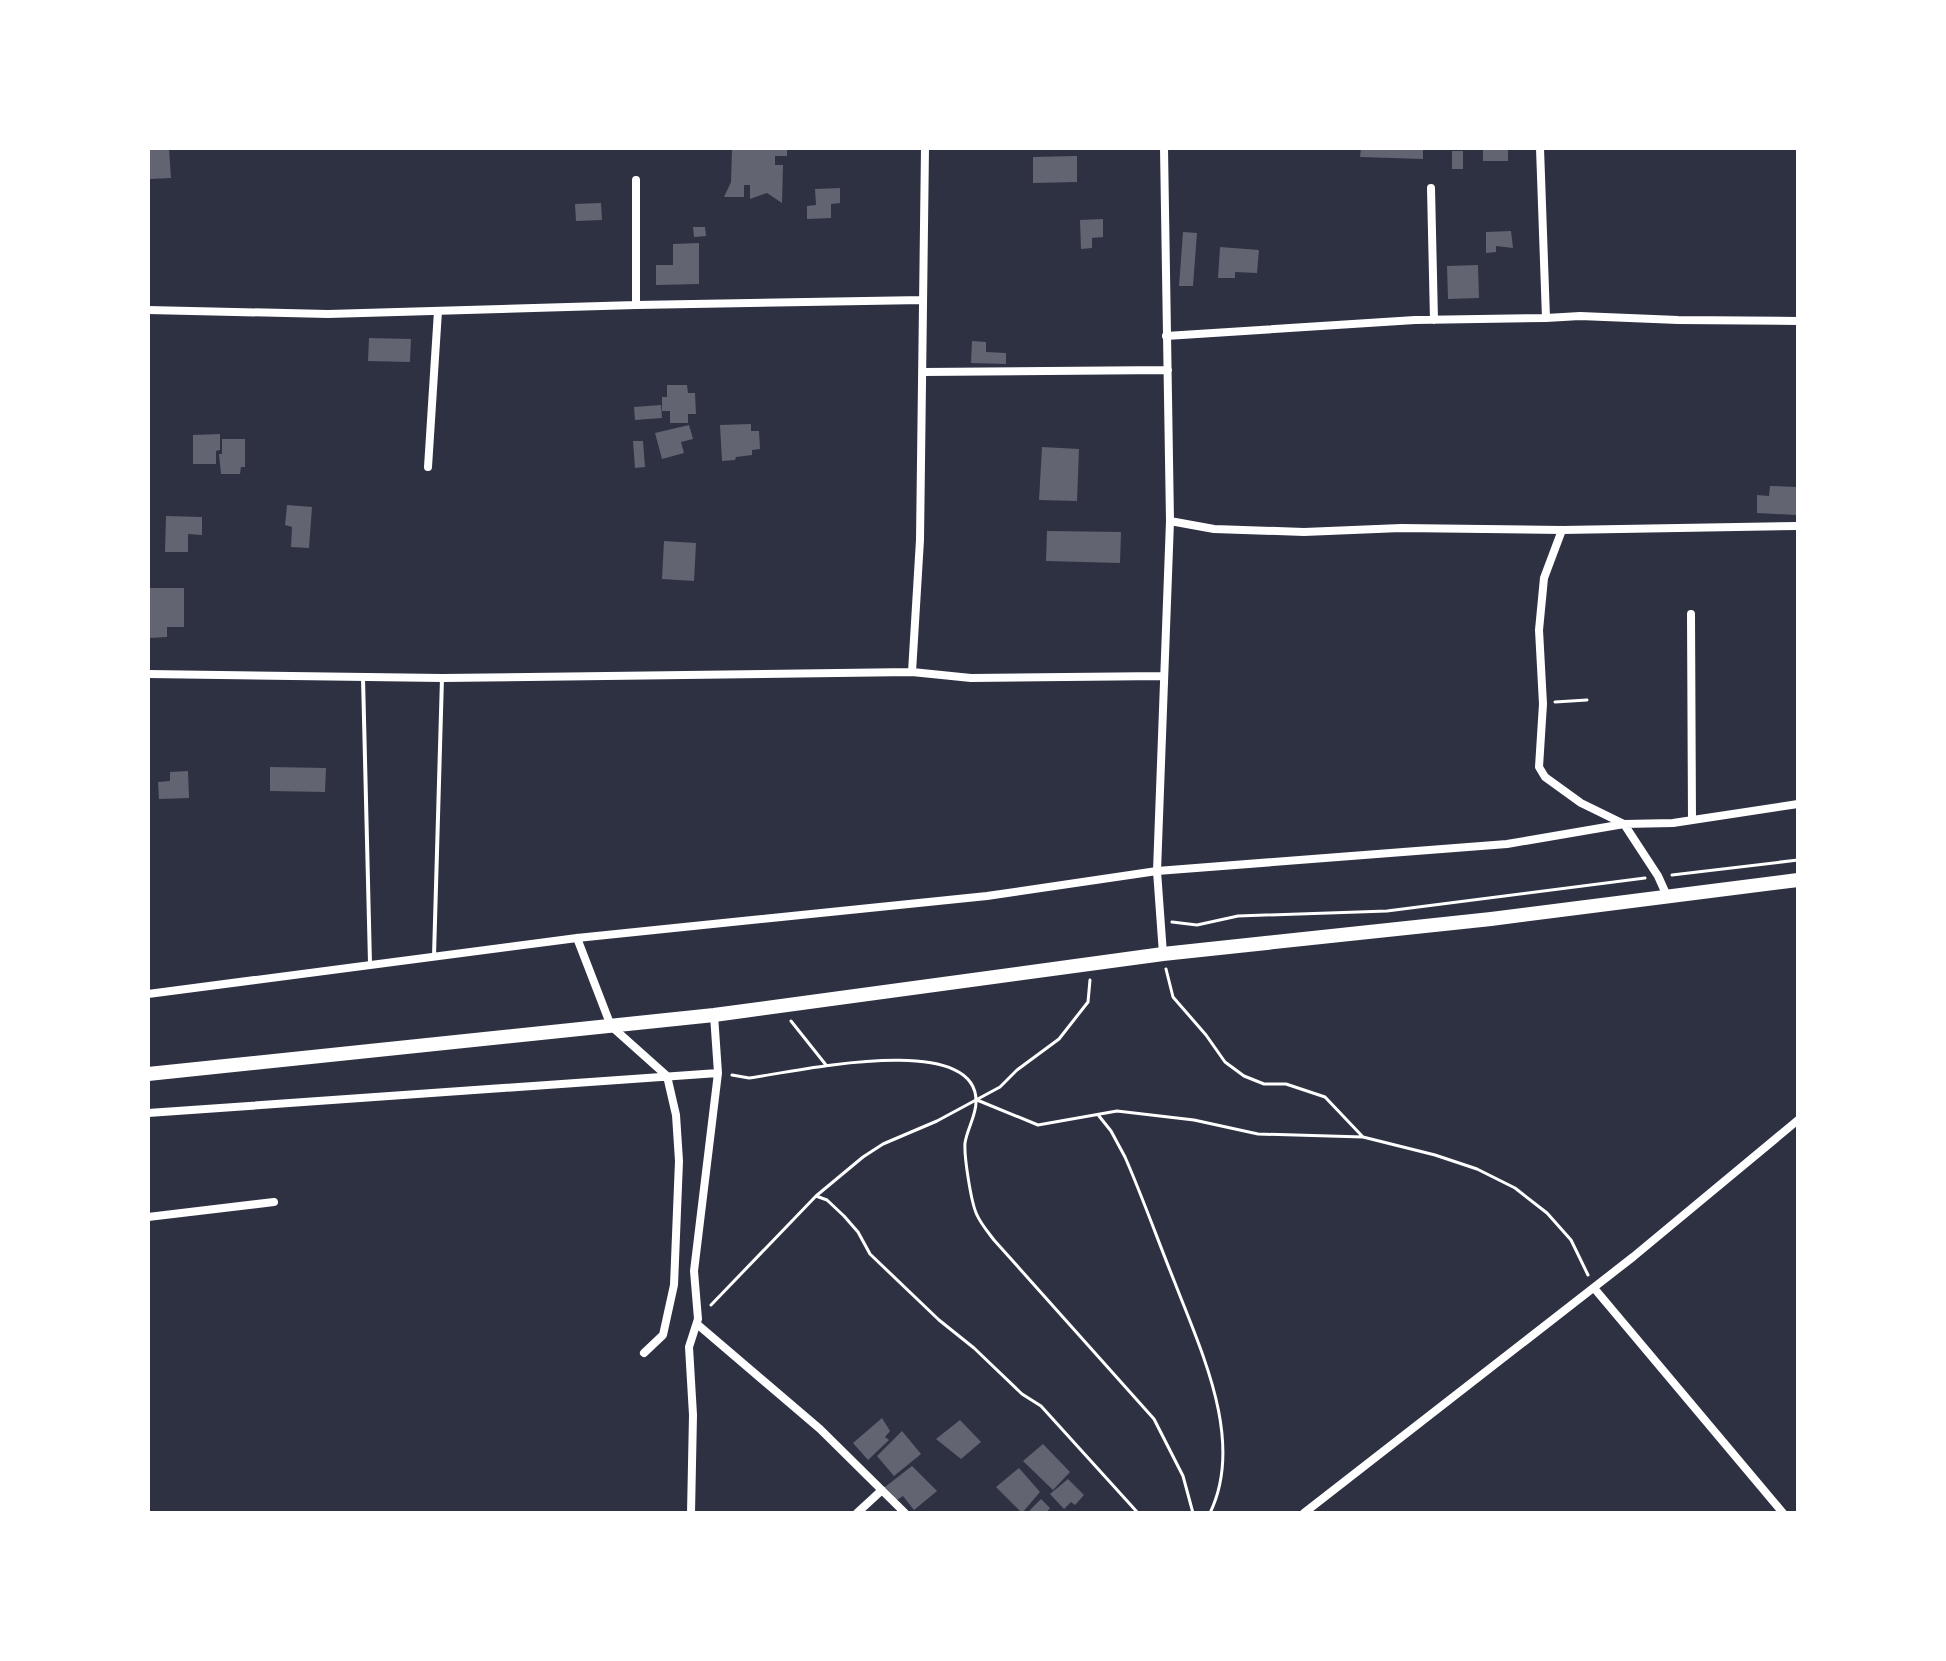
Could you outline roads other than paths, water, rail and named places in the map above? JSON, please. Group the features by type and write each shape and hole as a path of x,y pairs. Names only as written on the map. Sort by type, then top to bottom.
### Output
{"highway":[{"path":"148,1074 714,1015 1163,954 1491,919 1798,880"}],"street":[{"path":"912,672 920,540 925,148"},
{"path":"1163,954 1157,871 1170,521 1164,148"},
{"path":"1540,148 1546,318"},
{"path":"636,180 636,305"},
{"path":"1431,188 1434,320"},
{"path":"148,310 328,314 923,300"},
{"path":"428,467 438,311"},
{"path":"1166,336 1434,320 1580,316 1798,321"},
{"path":"923,372 1168,370"},
{"path":"1170,521 1214,529 1304,532 1401,528 1562,530 1798,526"},
{"path":"1562,530 1544,578 1539,630 1543,704 1539,767 1545,777 1581,803 1624,824 1658,876 1667,896"},
{"path":"1691,614 1692,820"},
{"path":"148,674 363,678 912,672 971,678 1164,676"},
{"path":"148,994 577,938 987,896 1157,871 1507,844 1624,824 1692,820 1798,804"},
{"path":"577,938 611,1026 667,1076 676,1115 679,1161 674,1285 663,1335 644,1353"},
{"path":"691,1513 693,1415 689,1347 697,1321 694,1271 718,1073 714,1015"},
{"path":"148,1113 718,1073"},
{"path":"1304,1513 1594,1288 1798,1120"},
{"path":"148,1217 274,1202"},
{"path":"1594,1288 1783,1513"},
{"path":"697,1321 820,1429 905,1513"},
{"path":"857,1513 882,1490"}],"lane":[{"path":"363,678 370,965"},
{"path":"434,958 442,678"}]}
